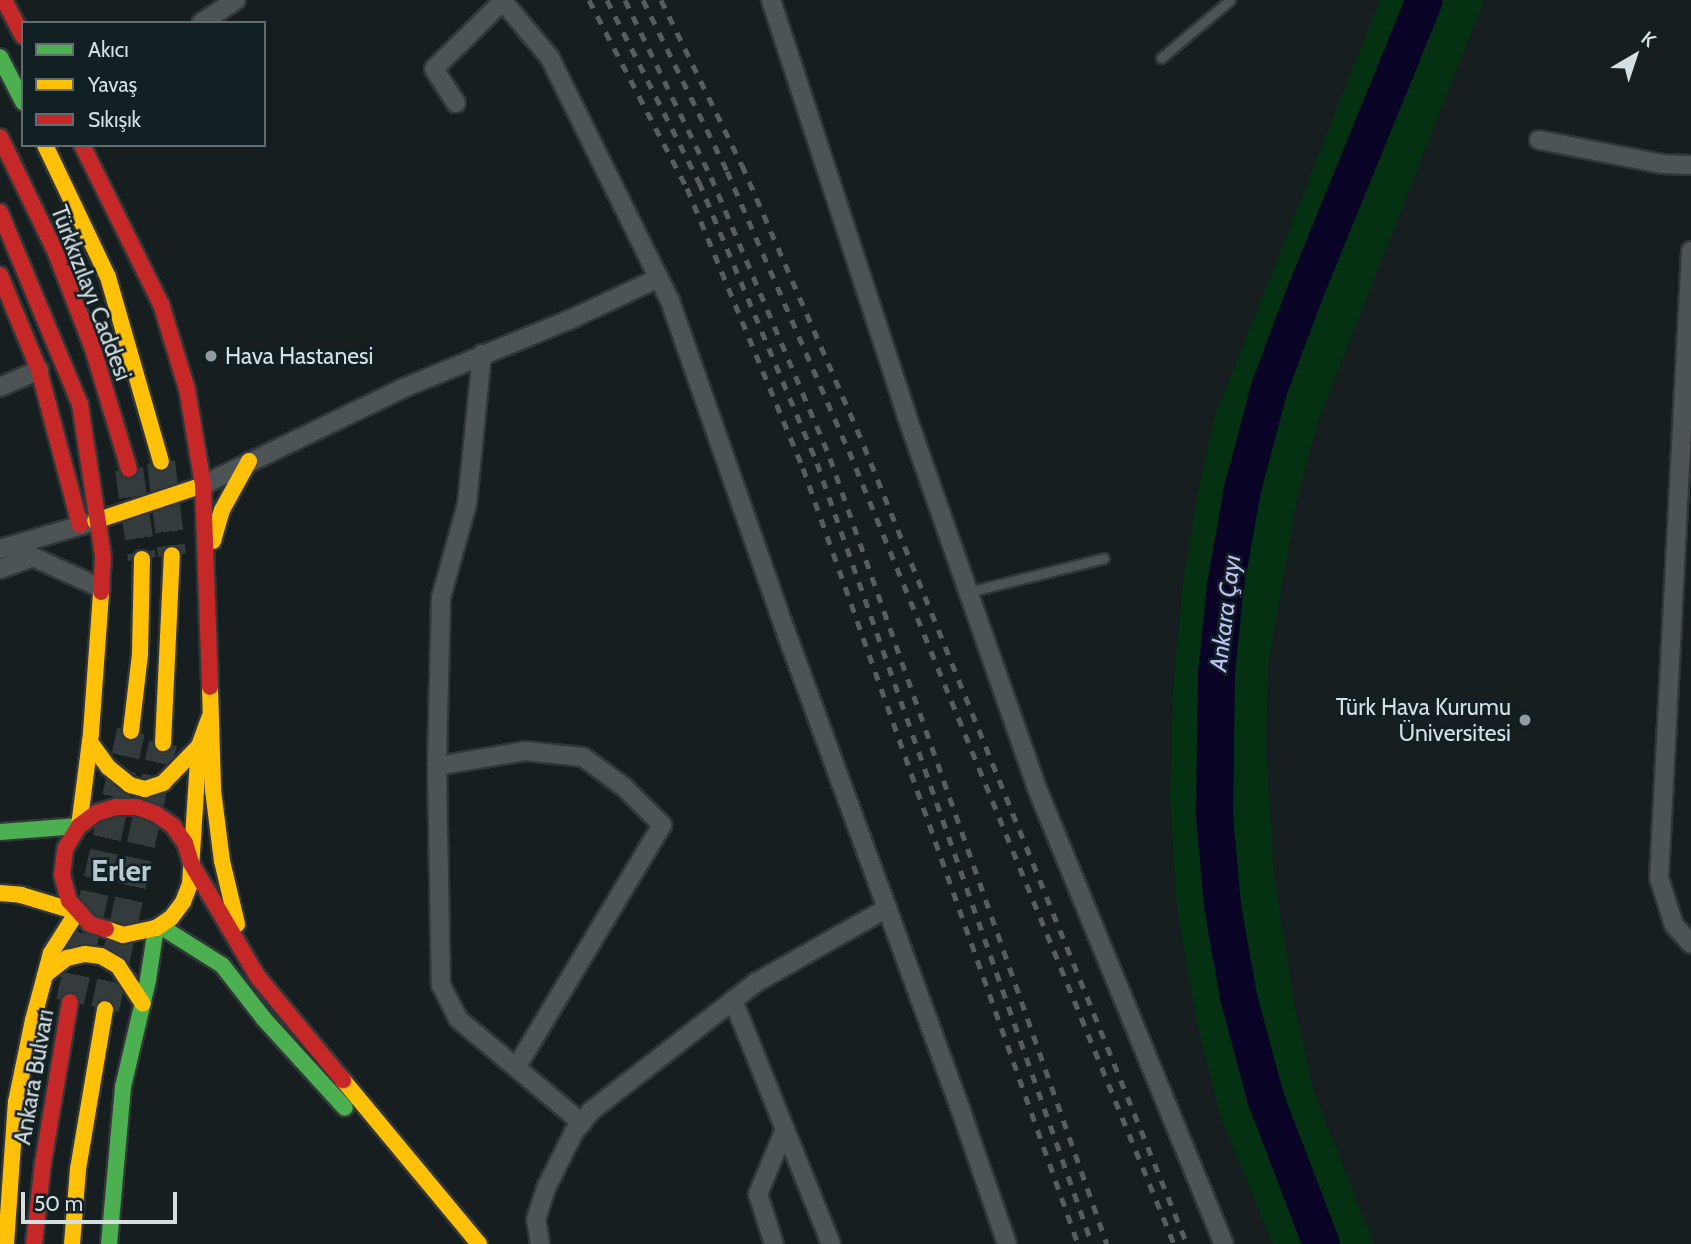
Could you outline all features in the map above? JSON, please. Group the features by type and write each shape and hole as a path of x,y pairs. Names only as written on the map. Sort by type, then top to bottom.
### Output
{"main road":[{"path":"4,0 21,32"},
{"path":"0,57 21,98"},
{"name":"Türkkızılayı Caddesi","path":"0,137 56,253 93,349 129,469"},
{"name":"Türkkızılayı Caddesi","path":"46,147 108,277 161,462"},
{"path":"83,147 161,304 187,389 203,485 213,790 222,861 234,916 258,977"},
{"path":"0,212 80,404 88,523"},
{"path":"0,275 39,370 88,523 103,556 90,742 79,826"},
{"path":"207,561 222,510 248,461"},
{"path":"88,523 203,485"},
{"path":"163,743 172,555"},
{"path":"131,731 140,654 142,559"},
{"path":"209,718 199,746 191,863 190,884 183,902 158,927 122,935 90,924 77,912 64,889 62,862 71,837 79,826 96,814 116,807 147,810 173,826 185,844 191,863 258,977 479,1244"},
{"path":"90,742 108,767 130,785 145,789 163,783 199,746"},
{"path":"0,832 79,826"},
{"path":"0,893 21,895 77,912"},
{"name":"Ankara Bulvarı","path":"6,1244 16,1102 51,953 77,912"},
{"path":"109,1244 123,1087 158,927"},
{"path":"158,927 222,965 264,1019 470,1244"},
{"path":"45,975 67,958 85,954 101,956 118,966 143,1004"},
{"name":"Ankara Bulvarı","path":"34,1244 44,1150 70,1002"},
{"path":"72,1244 78,1169 105,1009"}],"street":[{"path":"204,21 236,0"},
{"path":"771,0 906,414 1036,786 1224,1244"},
{"path":"456,103 433,69 503,1 550,58 670,301 779,613 1007,1244"},
{"path":"1539,140 1662,164 1691,165"},
{"path":"1691,251 1659,878 1674,925 1691,944"},
{"path":"203,485 248,461 482,354 571,319 659,278"},
{"path":"482,354 467,504 442,598 437,766 441,985 458,1019 582,1123"},
{"path":"0,387 39,370"},
{"path":"0,549 88,523"},
{"path":"0,569 33,557 101,588"},
{"path":"437,766 525,751 583,757 624,787 662,825 517,1066"},
{"path":"540,1244 536,1219 543,1197 574,1132 591,1111 757,982 887,908"},
{"path":"733,1000 831,1244"},
{"path":"774,1244 758,1194 785,1129"}],"lane":[{"path":"1161,58 1230,0"},
{"path":"968,592 1104,558"}],"green space":[{"path":"1380,0 1484,0 1318,421 1297,498 1268,667 1266,752 1274,876 1296,1013 1314,1092 1374,1244 1273,1244 1221,1118 1196,1018 1177,907 1170,798 1173,690 1183,583 1199,487 1215,416"}],"waterway":[{"name":"Ankara Çayı","path":"1321,1244 1265,1097 1238,996 1222,905 1214,815 1216,673 1225,585 1242,489 1269,387 1305,291 1424,0"}],"tunnel":[{"path":"161,462 172,555"},
{"path":"129,469 142,559"},
{"path":"70,1002 131,731"},
{"path":"105,1009 163,743"}],"railway":[{"path":"589,0 687,188 803,468 1078,1244"},
{"path":"607,0 699,182 817,463 1092,1244"},
{"path":"625,0 711,177 830,458 1107,1244"},
{"path":"643,0 727,171 849,451 1174,1244"},
{"path":"661,0 742,165 864,446 1187,1244"}],"traffic: fast":[{"path":"0,57 21,98"},
{"path":"0,832 79,826"},
{"path":"160,926 222,965 264,1019 345,1108"},
{"path":"109,1244 123,1087 148,980 156,928"}],"traffic: slow":[{"path":"46,147 108,277 161,462"},
{"path":"213,541 222,510 249,461"},
{"path":"95,521 203,485"},
{"path":"163,743 172,555"},
{"path":"131,731 140,654 142,559"},
{"path":"79,826 91,733 101,592"},
{"path":"210,687 213,790 222,861 237,924"},
{"path":"106,929 123,935 156,928 171,918 183,902 190,884 199,746 209,718"},
{"path":"90,742 108,767 130,785 145,789 163,783 199,746"},
{"path":"0,893 21,895 77,912"},
{"path":"6,1244 16,1102 33,1020 51,953 77,912"},
{"path":"45,975 67,958 85,954 101,956 118,966 143,1004"},
{"path":"72,1244 78,1169 105,1009"},
{"path":"343,1080 479,1244"}],"traffic: jam":[{"path":"4,0 21,32"},
{"path":"0,137 56,253 93,349 129,469"},
{"path":"83,147 161,304 187,389 203,485 210,687"},
{"path":"0,212 80,404 103,556 101,592"},
{"path":"0,275 39,370 80,525"},
{"path":"106,929 90,924 69,901 62,875 65,849 79,826 96,813 116,807 137,807 156,814 173,826 185,843 191,863 258,977 343,1080"},
{"path":"34,1244 43,1163 70,1002"}],"place":[{"name":"Hava Hastanesi","path":"211,356"},
{"name":"Türk Hava Kurumu Üniversitesi","path":"1525,720"}],"district":[{"name":"Erler","path":"121,871"}]}
